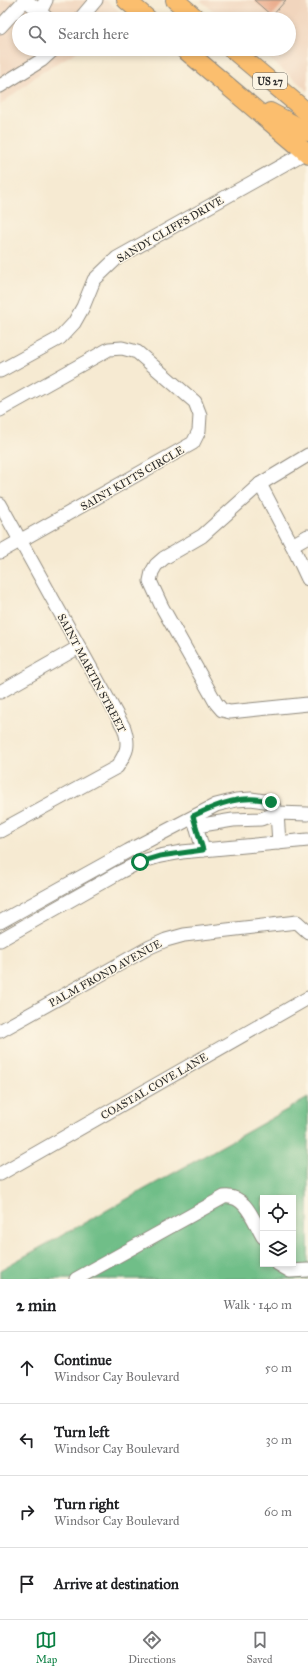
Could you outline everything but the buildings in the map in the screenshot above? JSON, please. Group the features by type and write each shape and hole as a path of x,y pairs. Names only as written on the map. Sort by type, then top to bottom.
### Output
{"highway":[{"path":"126,0 140,12"},
{"path":"175,0 189,12"},
{"name":"US 27","path":"192,56 307,153"},
{"name":"US 27","path":"240,56 308,113"},
{"path":"238,95 308,132"}],"street":[{"path":"14,12 25,0 44,10"},
{"path":"86,12 96,0"},
{"path":"0,27 12,14"},
{"path":"0,86 46,56"},
{"name":"SANDY CLIFFS DRIVE","path":"0,371 60,338 74,323 83,307 94,280 117,258 307,153"},
{"name":"SAINT KITTS CIRCLE","path":"0,410 109,349 122,348 137,352 195,402 200,414 199,431 192,443 0,552"},
{"path":"308,455 260,484 239,501 202,536 164,558 156,565 152,572 150,581 166,614 216,703 222,710 230,712 308,704"},
{"path":"260,484 292,545 308,580"},
{"name":"SAINT MARTIN STREET","path":"0,504 124,728 128,740 126,754 117,767 0,831"},
{"path":"292,545 308,536"},
{"path":"0,692 79,647"},
{"path":"0,922 195,821 216,805 236,800 252,799 271,802 277,812 279,843"},
{"path":"195,821 261,819 277,812 308,814"},
{"path":"195,821 203,850"},
{"path":"0,939 140,862 160,856 203,850 308,840"},
{"name":"PALM FROND AVENUE","path":"0,1031 150,947 166,940 184,935 296,922 308,932"},
{"name":"COASTAL COVE LANE","path":"0,1174 308,998"},
{"path":"76,1279 224,1197 234,1197 242,1202 260,1232"},
{"path":"283,1267 290,1271 308,1270"}],"shaded area":[{"path":"0,0 106,0 119,11 12,12 12,56 69,56 39,74 0,105"},
{"path":"200,0 308,0 308,91 266,56 296,56 296,12 215,12"}],"green space":[{"path":"308,1098 308,1279 0,1279 0,1270"}],"route":[{"path":"140,862 160,856 203,850 193,816 216,805 236,800 252,799 271,802"}]}
